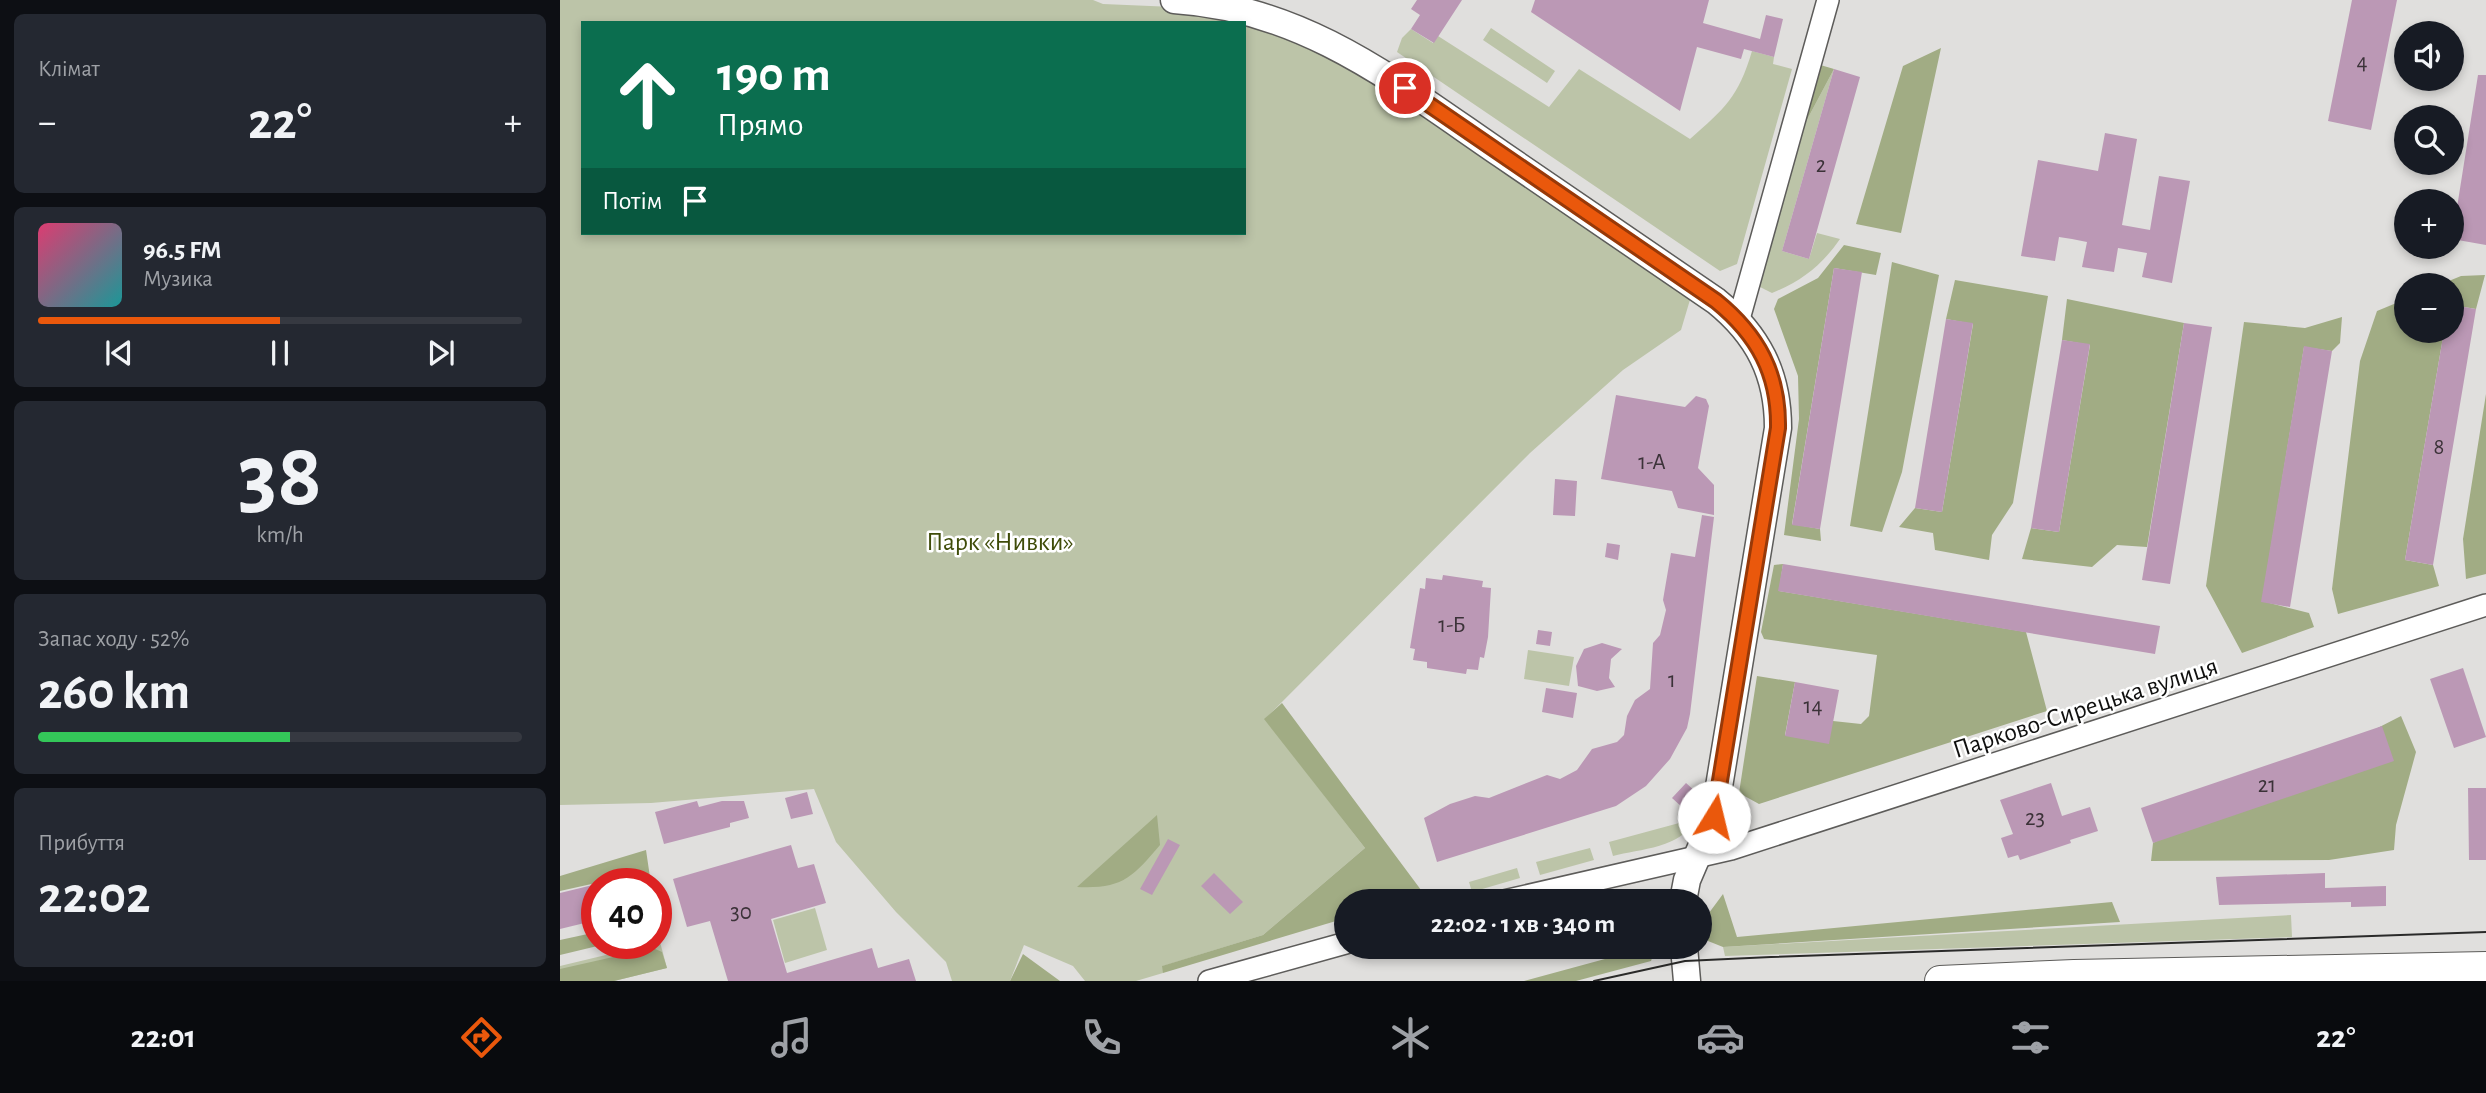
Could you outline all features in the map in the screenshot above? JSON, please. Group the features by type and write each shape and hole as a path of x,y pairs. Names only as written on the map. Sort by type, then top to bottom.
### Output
{"main road":[{"path":"1940,981 2393,975 2486,967"}],"street":[{"path":"1174,0 1244,9 1363,60 1739,319 1757,342 1774,381 1778,428 1714,817 1686,889"},
{"path":"1739,319 1828,0"},
{"name":"Парково-Сирецька вулиця","path":"1556,889 1731,849 2486,605"},
{"path":"1209,981 1334,946"},
{"path":"1685,959 1687,981"}],"green space":[{"name":"Парк «Нивки»","path":"560,0 1093,0 1103,4 1221,9 1351,62 1692,293 1681,330 1623,370 1530,453 1265,719 1365,848 1263,935 1163,966 1163,973 1136,981 1085,981 1073,966 1024,945 1010,981 952,981 946,962 896,912 836,842 814,789 651,803 560,805"},
{"path":"1491,28 1555,71 1547,83 1483,40"},
{"path":"1411,29 1433,43 1438,36 1549,107 1579,69 1690,139 1729,101 1747,67 1752,51 1774,57 1773,64 1792,69 1737,264 1720,271 1397,52 1402,38"},
{"path":"1941,48 1901,233 1856,224 1903,66"},
{"path":"1817,64 1834,69 1800,133"},
{"path":"1834,69 1782,251 1809,259 1817,233 1840,239 1810,271 1772,293 1758,286 1800,133"},
{"path":"1844,245 1881,253 1876,275 1834,268 1792,524 1820,529 1821,541 1784,535 1799,419 1798,376 1774,309 1778,299 1818,278"},
{"path":"1892,262 1939,275 1902,472 1882,532 1850,526"},
{"path":"2485,275 2476,309 2464,307 2464,276"},
{"path":"1955,280 2048,296 2013,503 1992,535 1989,560 1935,550 1933,533 1899,527 1915,508 1942,512 1973,324 1946,319"},
{"path":"2067,299 2184,323 2147,547 2117,545 2092,567 2022,559 2031,528 2059,532 2090,345 2062,340"},
{"path":"2394,304 2394,343 2442,343 2405,560 2433,565 2439,586 2338,614 2332,589 2360,361 2377,311"},
{"path":"2342,317 2340,343 2332,351 2304,347 2262,601 2309,613 2314,627 2242,653 2206,586 2244,322 2305,328"},
{"path":"2486,394 2486,574 2466,579 2463,539"},
{"path":"1783,564 1779,591 2026,632 2047,711 1759,804 1739,793 1757,676 1795,682 1785,735 1833,721 1861,724 1869,716 1877,655 1764,639 1761,632 1774,565"},
{"path":"1528,650 1574,657 1569,686 1524,679"},
{"path":"1282,703 1420,889 1334,889 1334,922 1163,973 1162,966 1263,935 1365,848 1264,719"},
{"path":"2401,716 2416,752 2396,825 2394,850 2329,860 2151,861 2153,843"},
{"path":"1157,815 1160,845 1142,866 1116,883 1077,887"},
{"path":"1694,819 1689,829 1671,842 1613,856 1609,842"},
{"path":"1590,848 1594,860 1540,875 1536,862"},
{"path":"646,850 649,868 586,868"},
{"path":"1517,868 1520,878 1482,889 1471,889 1469,882"},
{"path":"581,870 581,886 560,891 560,876"},
{"path":"1723,894 1737,937 2112,902 2120,922 1723,947 1712,943 1712,909"},
{"path":"815,908 827,950 785,963 773,920"},
{"path":"2291,915 2292,937 1725,956 1723,947"},
{"path":"581,935 581,950 560,955 560,940"},
{"path":"1023,954 1060,981 1010,981"},
{"path":"589,959 665,959 667,968 614,981 560,981 560,966"},
{"path":"604,959 664,959 667,968 614,981 560,981 560,969"},
{"path":"1605,959 1652,959 1576,981 1524,981"}],"building":[{"path":"1417,0 1462,0 1434,43 1411,29 1420,15 1411,9"},
{"path":"1535,0 1709,0 1703,23 1760,39 1766,15 1783,19 1774,57 1744,49 1741,59 1697,47 1680,111 1531,12"},
{"path":"2352,0 2397,0 2371,130 2328,121"},
{"path":"1834,69 1860,77 1809,259 1782,251"},
{"path":"2478,75 2486,75 2486,245 2464,241 2464,189 2460,189"},
{"path":"2105,133 2137,139 2122,225 2150,230 2159,176 2190,181 2172,283 2142,277 2147,253 2118,248 2114,272 2082,267 2087,242 2072,239 2059,237 2055,261 2021,256 2038,160 2098,171"},
{"path":"1834,268 1862,272 1820,529 1792,525"},
{"path":"2464,307 2476,309 2433,565 2405,560 2442,343 2464,343"},
{"path":"1946,319 1973,323 1942,512 1915,508"},
{"path":"2184,323 2212,327 2170,584 2142,580"},
{"path":"2062,340 2090,344 2059,532 2031,528"},
{"path":"2304,346 2332,351 2290,607 2261,602"},
{"path":"1616,395 1685,407 1696,396 1706,399 1709,406 1698,468 1714,485 1714,515 1678,508 1672,491 1601,479"},
{"path":"1555,479 1577,481 1575,516 1553,515"},
{"path":"1702,515 1714,517 1690,714 1687,728 1670,759 1646,786 1616,806 1437,862 1424,818 1450,804 1475,796 1489,798 1547,775 1560,779 1577,770 1592,749 1617,742 1624,735 1627,716 1635,700 1650,689 1653,643 1660,635 1666,610 1663,600 1671,553 1695,557"},
{"path":"1607,543 1620,545 1618,560 1605,557"},
{"path":"1783,564 2160,626 2155,654 1778,591"},
{"path":"1443,575 1483,581 1482,587 1491,588 1484,658 1480,657 1478,670 1467,669 1466,674 1427,668 1427,662 1413,660 1415,649 1410,648 1420,588 1425,589 1426,578 1442,580"},
{"path":"1538,630 1552,632 1550,646 1536,644"},
{"path":"1602,643 1622,649 1611,659 1609,678 1615,687 1597,691 1578,686 1576,666 1584,649"},
{"path":"2463,668 2486,737 2454,748 2430,679"},
{"path":"1795,682 1839,690 1829,744 1785,736"},
{"path":"1546,688 1577,693 1573,718 1542,712"},
{"path":"2382,726 2394,761 2153,843 2141,808"},
{"path":"1686,783 1696,792 1696,799 1689,807 1683,808 1672,798"},
{"path":"2051,783 2062,816 2090,807 2098,831 2020,860 2018,855 2008,858 2001,838 2013,834 2000,800"},
{"path":"2468,788 2486,788 2486,860 2469,860"},
{"path":"807,792 813,814 791,819 785,798"},
{"path":"697,801 699,807 722,801 744,801 749,818 730,823 730,827 664,844 655,812"},
{"path":"1168,839 1180,845 1152,895 1140,889"},
{"path":"791,845 798,868 814,864 826,903 771,919 787,973 872,948 878,968 909,959 916,981 728,981 710,921 687,927 673,879"},
{"path":"1214,873 1243,902 1230,914 1201,886"},
{"path":"2325,873 2325,888 2386,886 2386,906 2351,907 2351,902 2219,905 2216,877"},
{"path":"581,888 581,924 560,929 560,893"}],"tram line":[{"path":"1594,981 1685,961 2486,932"}],"route":[{"path":"1405,88 1716,301 1739,319 1757,342 1767,363 1778,402 1778,428 1714,817"}]}
